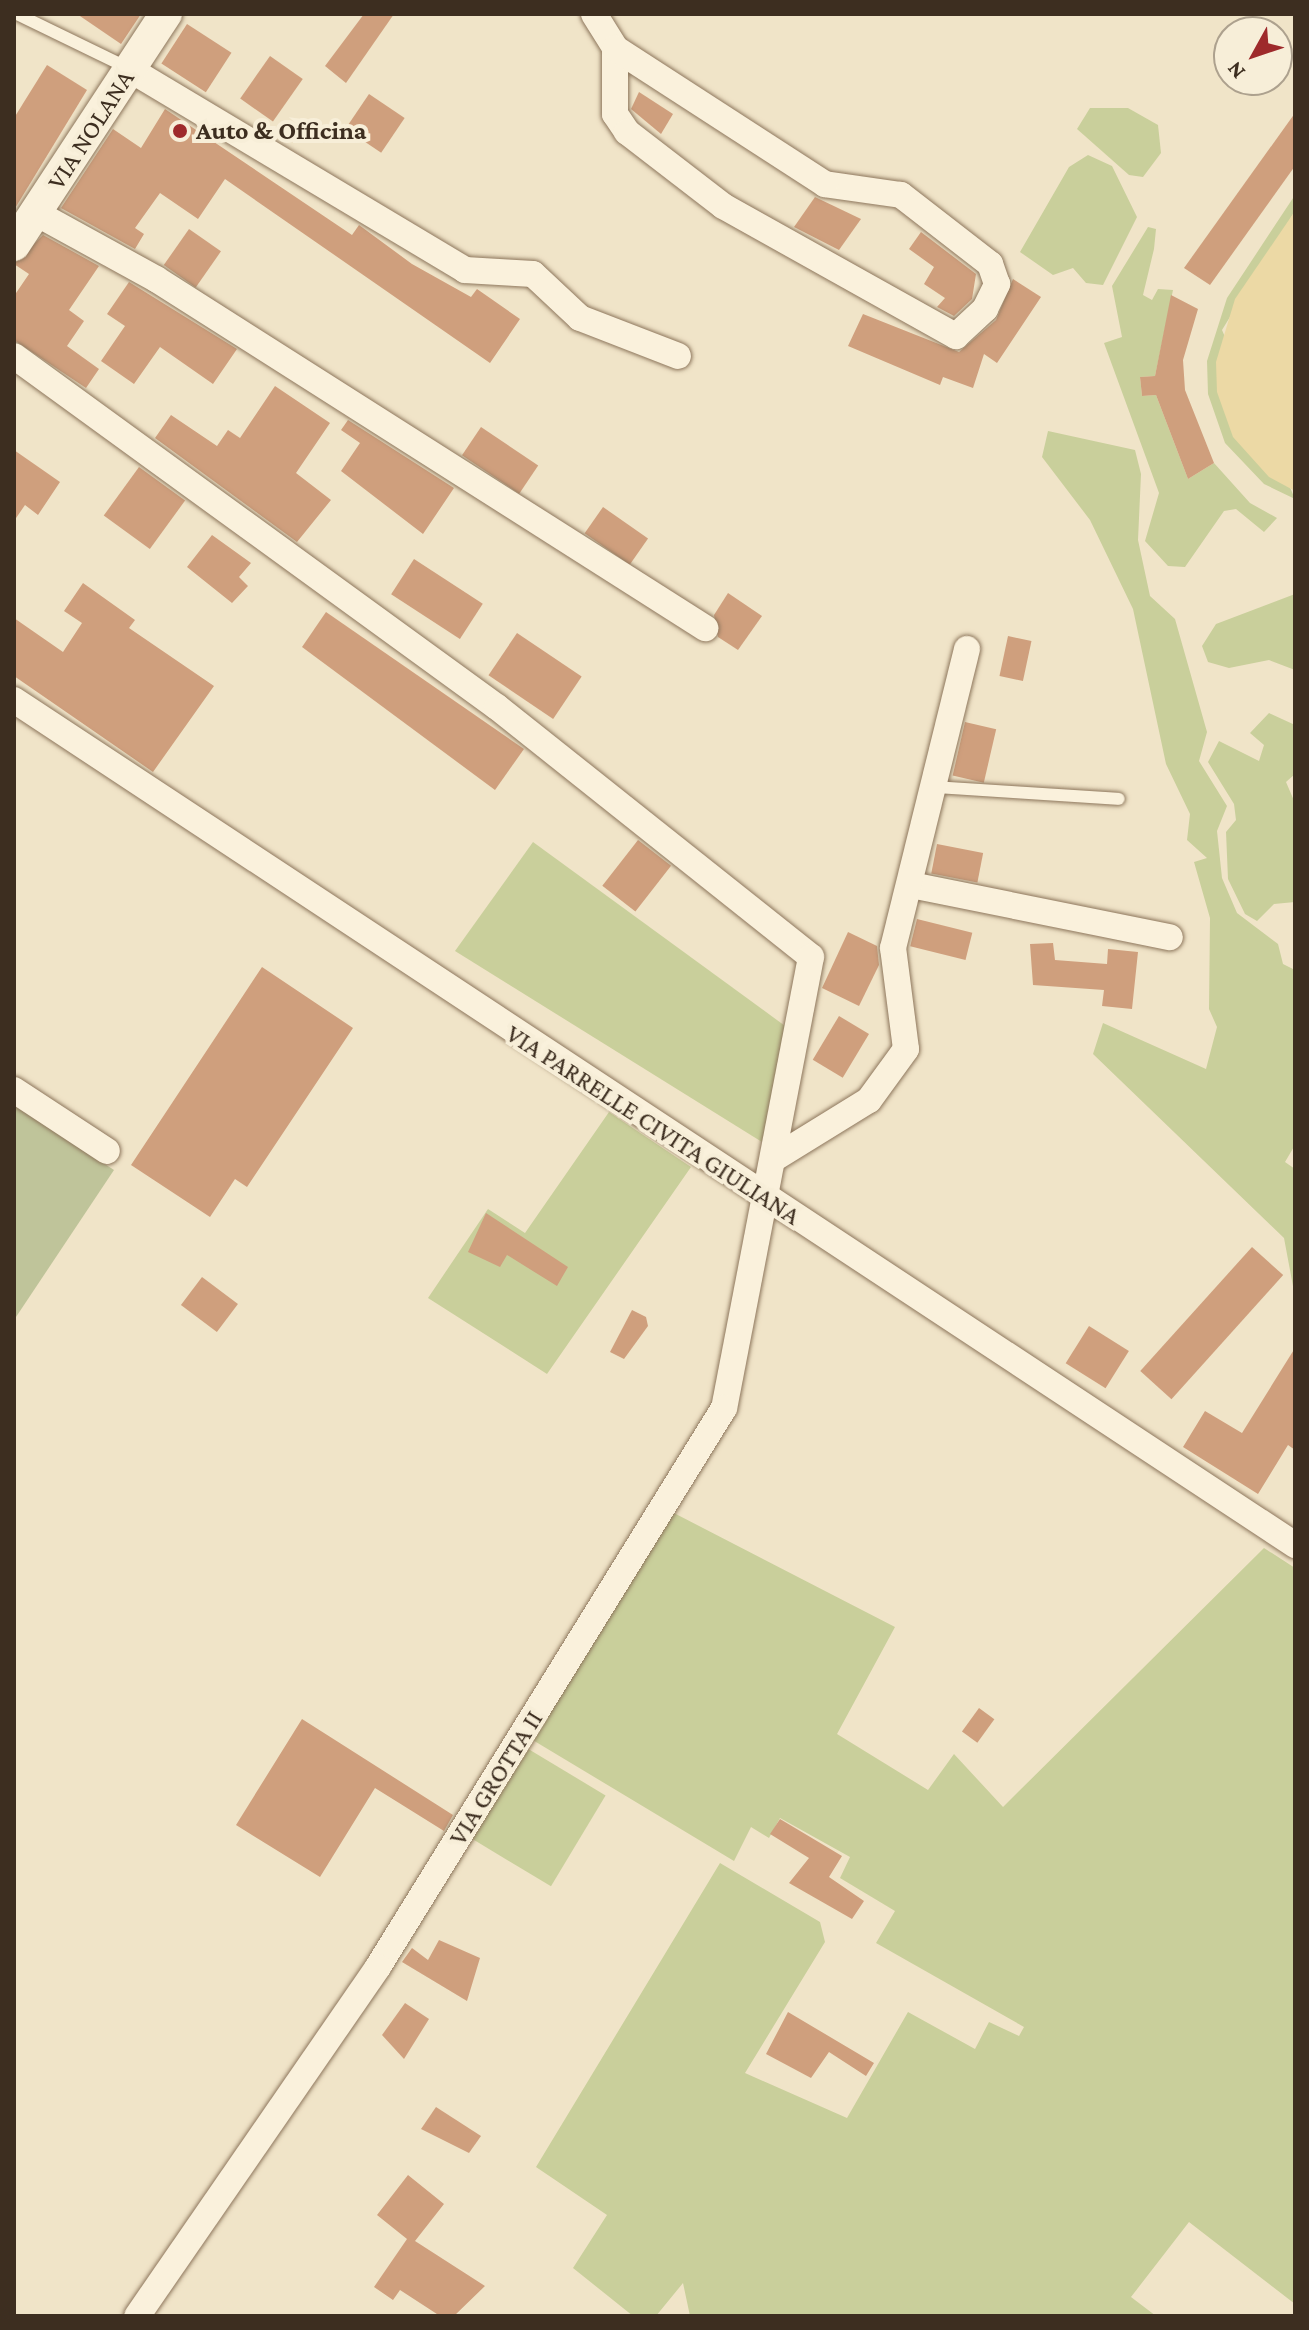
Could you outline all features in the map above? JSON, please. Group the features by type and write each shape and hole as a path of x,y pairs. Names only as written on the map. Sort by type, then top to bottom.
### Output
{"street":[{"name":"VIA NOLANA","path":"14,245 166,14"},
{"path":"594,14 615,48 825,184 901,195 990,264 997,284 985,309 956,336 723,206 627,132 615,114 615,48"},
{"path":"131,70 465,270 533,274 580,318 678,356"},
{"path":"36,213 156,279 705,628"},
{"name":"VIA GROTTA II","path":"14,356 497,707 811,957 768,1201 724,1408 378,1967 137,2316"},
{"path":"775,1158 869,1100 906,1049 893,948 967,649"},
{"name":"VIA PARRELLE CIVITA GIULIANA","path":"14,700 768,1201 1295,1545"},
{"path":"911,885 1170,937"},
{"path":"14,1090 107,1151"}],"lane":[{"path":"17,14 131,70"},
{"path":"935,787 1119,799"}],"green space":[{"path":"1090,108 1128,108 1158,125 1161,153 1143,177 1129,175 1077,129"},
{"path":"1088,155 1112,166 1137,217 1103,285 1086,283 1073,268 1053,275 1020,252 1069,167"},
{"path":"1295,195 1295,211 1222,330 1295,499 1264,484 1225,443 1208,394 1207,361 1227,298"},
{"path":"1148,227 1156,229 1143,295 1152,300 1158,289 1173,290 1155,376 1140,377 1142,396 1156,395 1188,479 1214,463 1250,503 1277,518 1264,532 1236,509 1224,511 1185,567 1168,566 1145,541 1159,493 1104,343 1122,337 1112,286"},
{"path":"1048,431 1135,450 1141,474 1138,540 1150,596 1175,619 1207,732 1199,761 1227,806 1217,831 1222,878 1237,913 1278,944 1283,964 1295,970 1295,1145 1285,1162 1295,1169 1295,1297 1284,1238 1093,1054 1103,1023 1206,1069 1217,1027 1209,1009 1210,918 1194,862 1207,858 1187,840 1190,814 1166,764 1133,609 1090,520 1042,457"},
{"path":"1295,594 1295,670 1269,660 1229,668 1208,662 1202,646 1216,624"},
{"path":"1269,713 1295,725 1295,774 1286,782 1295,803 1295,902 1274,904 1257,921 1245,914 1228,879 1226,832 1236,820 1234,804 1208,762 1219,741 1259,761 1264,745 1250,733"},
{"path":"533,842 792,1031 770,1147 455,951"},
{"path":"14,1105 114,1170 14,1320"},
{"path":"609,1112 691,1167 547,1374 428,1298 488,1209 525,1233"},
{"path":"670,1511 895,1627 837,1734 928,1790 954,1754 1003,1807 1264,1548 1295,1568 1295,2304 1189,2222 1131,2297 1156,2316 690,2316 683,2283 656,2316 633,2316 573,2268 607,2215 536,2167 720,1863 820,1922 825,1942 745,2073 847,2118 908,2012 975,2049 989,2022 1019,2036 1024,2027 876,1943 895,1911 840,1878 850,1857 780,1818 769,1838 751,1827 734,1861 531,1739"},
{"path":"525,1747 606,1795 551,1886 470,1838"}],"sand":[{"path":"1295,211 1295,491 1269,477 1233,437 1217,392 1216,362 1235,299"}],"building":[{"path":"77,14 141,14 121,44"},
{"path":"364,14 394,14 346,83 325,66"},
{"path":"187,24 231,53 206,92 161,63"},
{"path":"270,56 303,79 273,122 240,99"},
{"path":"47,65 87,90 14,210 14,118"},
{"path":"639,92 673,114 661,134 631,109"},
{"path":"369,94 405,118 381,153 346,129"},
{"path":"165,109 352,235 359,225 412,264 471,297 477,289 520,319 490,363 225,179 198,219 160,193 135,228 144,234 135,249 61,208 113,129 141,148"},
{"path":"1295,113 1295,166 1210,285 1184,268"},
{"path":"815,197 861,219 839,250 794,227"},
{"path":"189,229 221,251 196,287 164,265"},
{"path":"921,232 976,274 972,299 954,316 937,307 945,298 924,284 934,267 909,249"},
{"path":"43,235 99,266 69,310 84,321 67,346 99,369 86,388 14,340 14,296 29,274 14,264"},
{"path":"1013,279 1041,297 997,363 984,354 973,388 943,377 940,385 848,346 863,314 959,352 996,320"},
{"path":"129,282 237,349 213,384 160,347 134,384 101,361 125,326 107,314"},
{"path":"1171,295 1198,309 1183,360 1185,390 1214,463 1188,479 1156,395 1142,396 1140,377 1155,376"},
{"path":"275,386 330,423 296,473 331,500 297,542 155,438 171,415 217,446 228,430 240,438"},
{"path":"348,420 454,488 423,534 341,471 360,443 341,430"},
{"path":"481,427 538,466 519,494 462,455"},
{"path":"14,450 60,482 38,515 25,505 14,521"},
{"path":"139,467 185,501 150,549 104,516"},
{"path":"603,507 648,539 630,565 585,533"},
{"path":"212,535 251,563 239,577 248,586 232,603 187,567"},
{"path":"414,559 483,604 460,639 391,594"},
{"path":"83,583 135,620 129,628 214,686 153,772 14,676 14,618 63,652 82,623 64,611"},
{"path":"728,593 762,616 738,650 718,637 714,615"},
{"path":"326,612 524,749 495,790 302,647"},
{"path":"517,633 582,677 553,719 488,675"},
{"path":"1008,636 1031,641 1023,681 999,676"},
{"path":"965,722 996,729 984,783 953,776"},
{"path":"638,840 671,866 635,912 602,886"},
{"path":"937,844 983,853 977,882 931,873"},
{"path":"917,919 972,933 966,960 910,946"},
{"path":"848,932 877,946 879,965 859,1006 822,988"},
{"path":"1053,943 1055,960 1107,964 1108,949 1138,952 1132,1009 1102,1006 1104,990 1033,985 1030,944"},
{"path":"262,967 353,1028 247,1187 235,1179 210,1217 131,1165"},
{"path":"839,1016 869,1034 843,1078 813,1060"},
{"path":"486,1213 568,1267 557,1286 507,1255 500,1267 468,1252"},
{"path":"1252,1247 1283,1275 1171,1399 1140,1371"},
{"path":"202,1277 238,1304 217,1332 181,1305"},
{"path":"632,1310 646,1317 648,1326 624,1359 610,1352"},
{"path":"1089,1326 1129,1351 1106,1388 1066,1363"},
{"path":"1295,1348 1295,1450 1288,1445 1258,1494 1183,1447 1205,1411 1242,1433"},
{"path":"979,1708 994,1719 977,1743 962,1731"},
{"path":"302,1719 453,1815 444,1831 375,1788 320,1877 236,1825"},
{"path":"780,1819 842,1856 829,1877 864,1901 852,1919 789,1883 809,1858 770,1834"},
{"path":"439,1940 480,1958 467,2001 402,1962 412,1948 428,1960"},
{"path":"405,2003 429,2019 404,2059 382,2035"},
{"path":"788,2012 874,2063 866,2076 829,2052 811,2078 766,2054"},
{"path":"436,2107 481,2136 469,2153 421,2129"},
{"path":"408,2175 444,2204 415,2241 485,2286 454,2316 440,2316 400,2290 393,2300 374,2287 407,2239 377,2215"}],"place":[{"name":"Auto & Officina","path":"180,131"}]}
